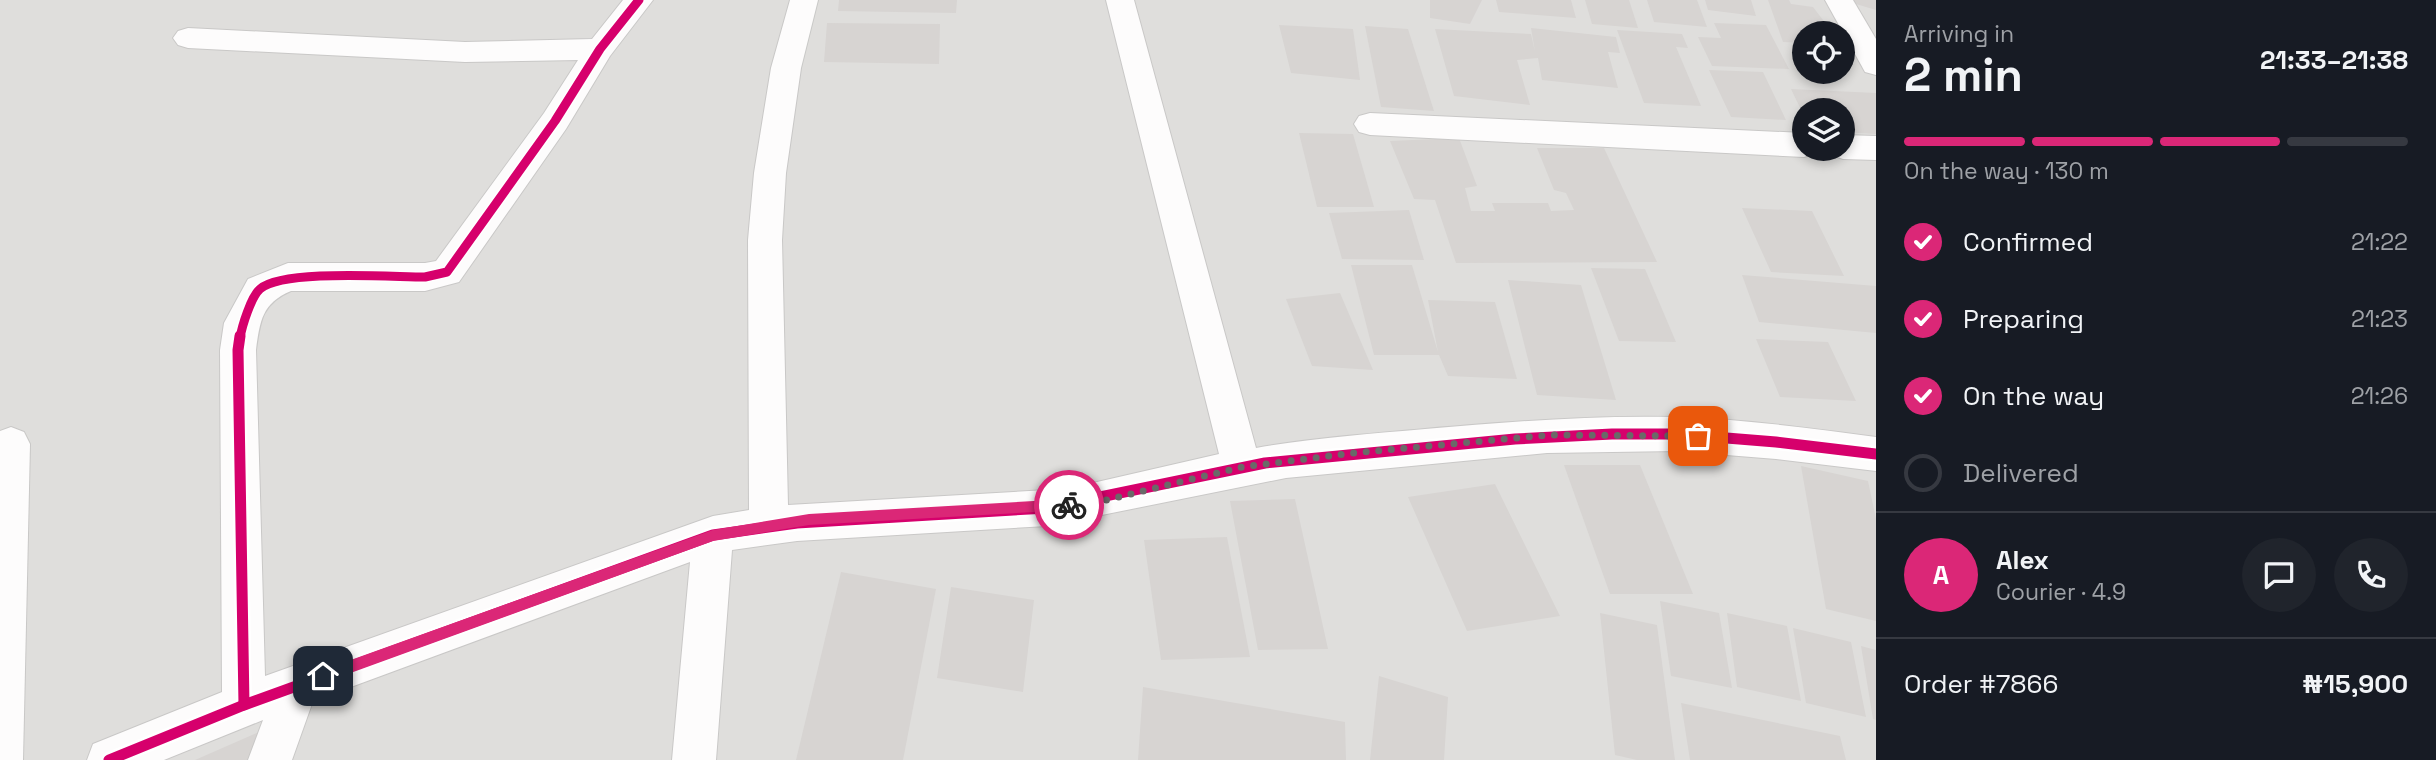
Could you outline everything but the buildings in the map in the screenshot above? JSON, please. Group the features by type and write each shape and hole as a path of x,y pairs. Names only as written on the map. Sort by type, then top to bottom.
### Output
{"street":[{"path":"244,705 238,350 242,323 250,302 260,289 288,277 425,277 447,272 555,121 600,49 639,0"},
{"path":"769,525 766,226 770,173 786,68 804,0"},
{"path":"1120,0 1242,467"},
{"path":"1839,0 1876,65"},
{"path":"188,38 465,52 600,49"},
{"path":"1370,124 1792,144"},
{"path":"1855,147 1876,148"},
{"path":"109,760 244,705 713,535 769,525 809,520 1044,508 1106,500 1242,467 1353,453 1549,435 1676,434 1765,440 1876,454"},
{"path":"1,760 11,444"},
{"path":"694,760 713,535"},
{"path":"270,760 298,686"}],"shaded area":[{"path":"0,0 1876,0 1876,760 0,760"}],"cycle path":[{"path":"244,705 238,350 242,323 260,289 288,277 425,277 447,272 555,121 600,49 639,0"},
{"path":"109,760 244,705 713,535 797,523 1047,508 1097,500 1265,463 1515,439 1677,434 1876,454"}],"way so far":[{"path":"1069,505 1106,500 1242,467 1353,453 1549,435 1698,436"}],"route":[{"path":"323,676 713,535 809,520 1069,505"}]}
